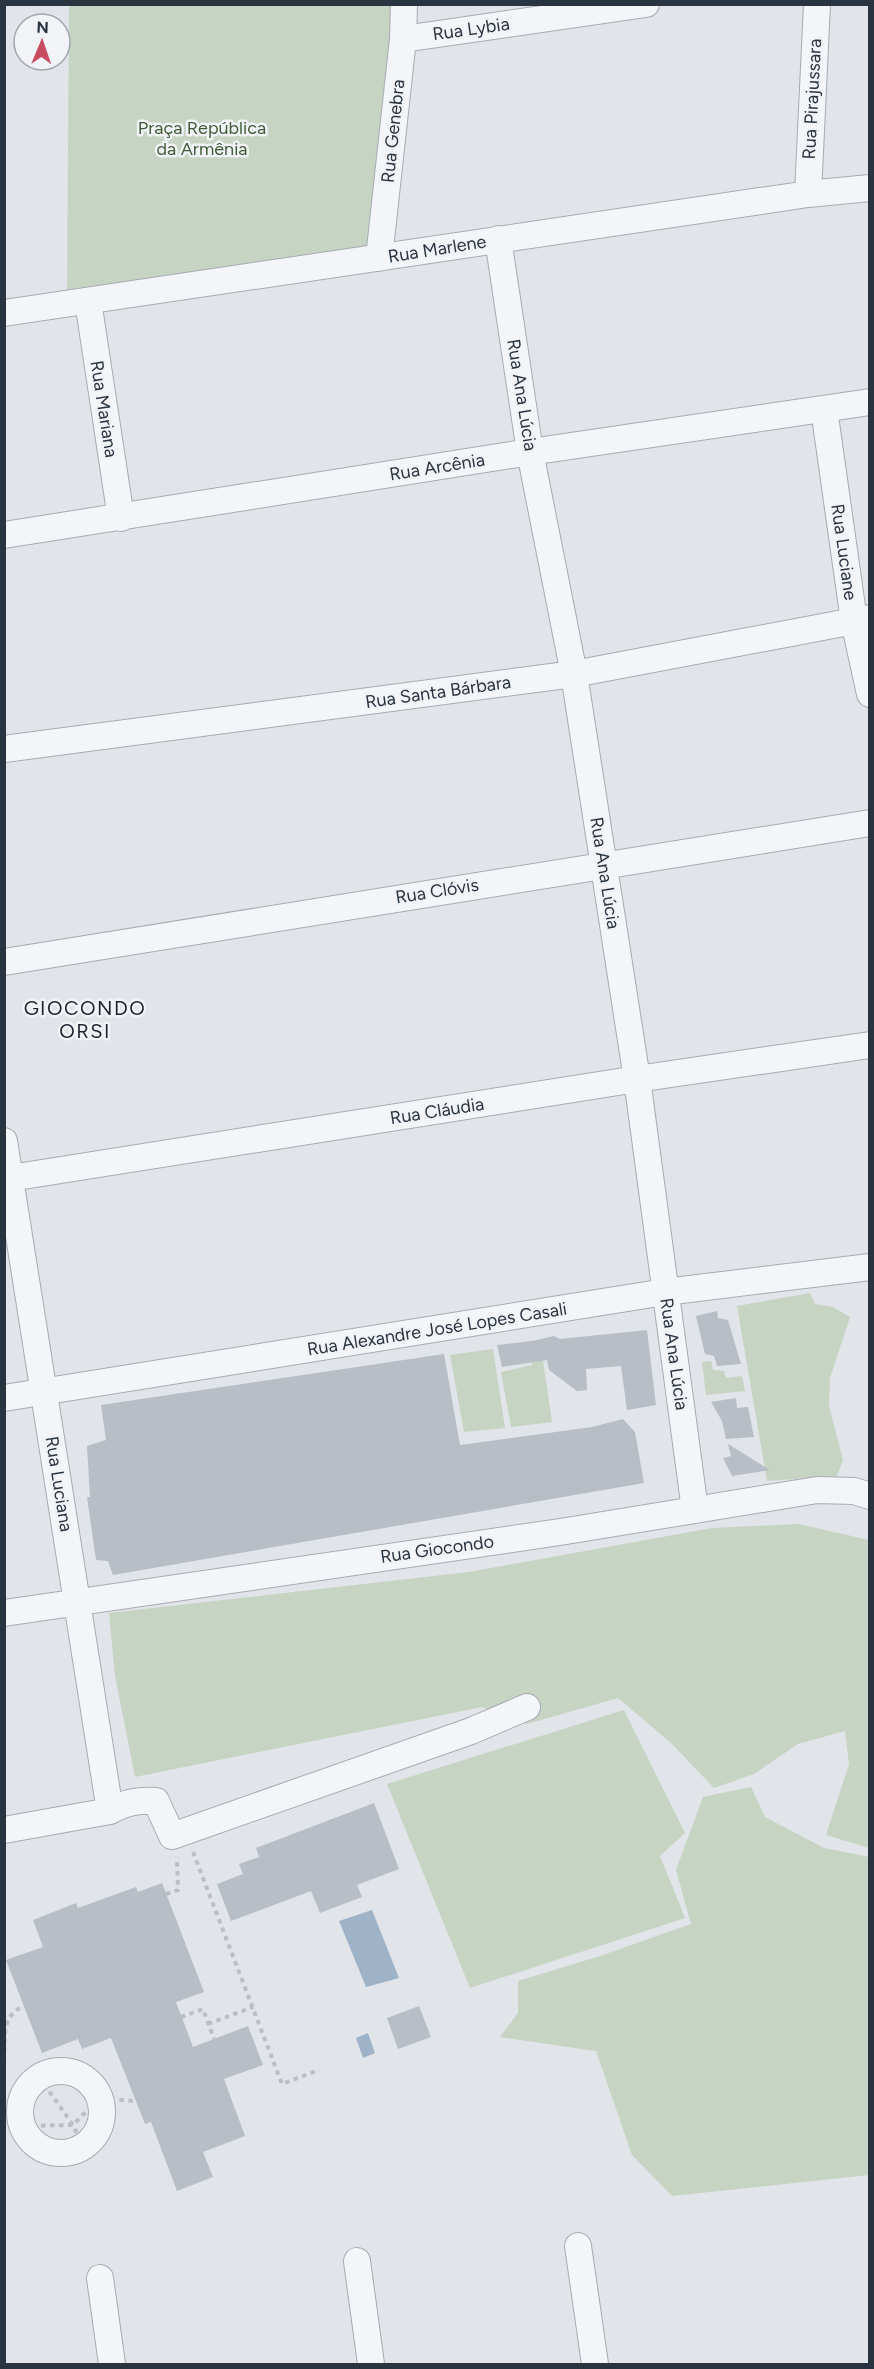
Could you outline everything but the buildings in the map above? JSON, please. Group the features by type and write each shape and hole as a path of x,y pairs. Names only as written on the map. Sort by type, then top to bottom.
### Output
{"street":[{"name":"Rua Genebra","path":"379,258 403,39 404,4"},
{"name":"Rua Lybia","path":"403,39 646,4"},
{"name":"Rua Pirajussara","path":"808,194 817,4"},
{"name":"Rua Marlene","path":"4,313 808,194 870,188"},
{"name":"Rua Ana Lúcia","path":"498,239 530,452 574,674 637,1079 695,1510"},
{"name":"Rua Mariana","path":"88,301 121,518"},
{"name":"Rua Arcênia","path":"4,535 530,452 870,402"},
{"name":"Rua Luciane","path":"824,409 862,619 870,694"},
{"name":"Rua Santa Bárbara","path":"4,749 574,674 862,619"},
{"name":"Rua Clóvis","path":"4,962 603,864 870,823"},
{"name":"Rua Cláudia","path":"7,1179 637,1079 870,1045"},
{"name":"Rua Luciana","path":"4,1141 7,1179 45,1391 77,1601 101,1813"},
{"name":"Rua Alexandre José Lopes Casali","path":"4,1398 665,1292 870,1266"},
{"name":"Rua Giocondo","path":"4,1613 560,1532 817,1490 854,1491 870,1496"},
{"path":"4,1830 101,1813 123,1803 138,1800 156,1801 172,1836 471,1731 527,1707"},
{"path":"54,2071 71,2072 86,2078 97,2090 99,2098 102,2105 102,2121 95,2136 78,2136 68,2153 52,2152 37,2146 26,2134 14,2131 20,2119 21,2103 27,2088 39,2077 54,2071"},
{"path":"578,2247 595,2364"},
{"path":"357,2261 371,2364"},
{"path":"100,2278 112,2364"}],"path":[{"path":"210,1822 191,1845 282,2084 319,2070"},
{"path":"166,1894 178,1890 177,1850"},
{"path":"4,2061 7,2021 13,2011 24,2006"},
{"path":"208,2024 253,2007"},
{"path":"181,2017 203,2009 214,2039"},
{"path":"39,2077 78,2136"},
{"path":"78,2136 99,2098 136,2101"},
{"path":"14,2131 78,2136"}],"green space":[{"name":"Praça República da Armênia","path":"69,5 397,5 396,35 367,249 67,296 69,72 72,72 72,12 69,12"},
{"path":"810,1293 815,1304 833,1307 850,1317 830,1378 829,1406 843,1460 837,1476 767,1481 737,1306"},
{"path":"540,1340 552,1422 511,1427 501,1372 532,1365 528,1342"},
{"path":"493,1349 505,1428 464,1432 450,1355"},
{"path":"711,1361 713,1370 724,1371 726,1378 742,1376 745,1391 706,1395 702,1362"},
{"path":"799,1524 869,1540 869,1848 826,1835 849,1764 845,1731 798,1744 754,1774 714,1788 671,1743 618,1698 527,1724 482,1707 135,1777 115,1676 109,1613 469,1572 712,1528"},
{"path":"624,1710 685,1833 660,1856 685,1918 470,1988 387,1784"},
{"path":"751,1787 765,1817 824,1848 869,1857 869,2175 672,2196 632,2155 596,2051 500,2037 518,2013 518,1981 600,1956 691,1924 676,1870 703,1797"}],"water":[{"path":"372,1910 399,1978 366,1987 339,1921"},
{"path":"368,2033 375,2053 363,2058 356,2038"}],"district":[{"name":"GIOCONDO ORSI","path":"85,1020"}]}
